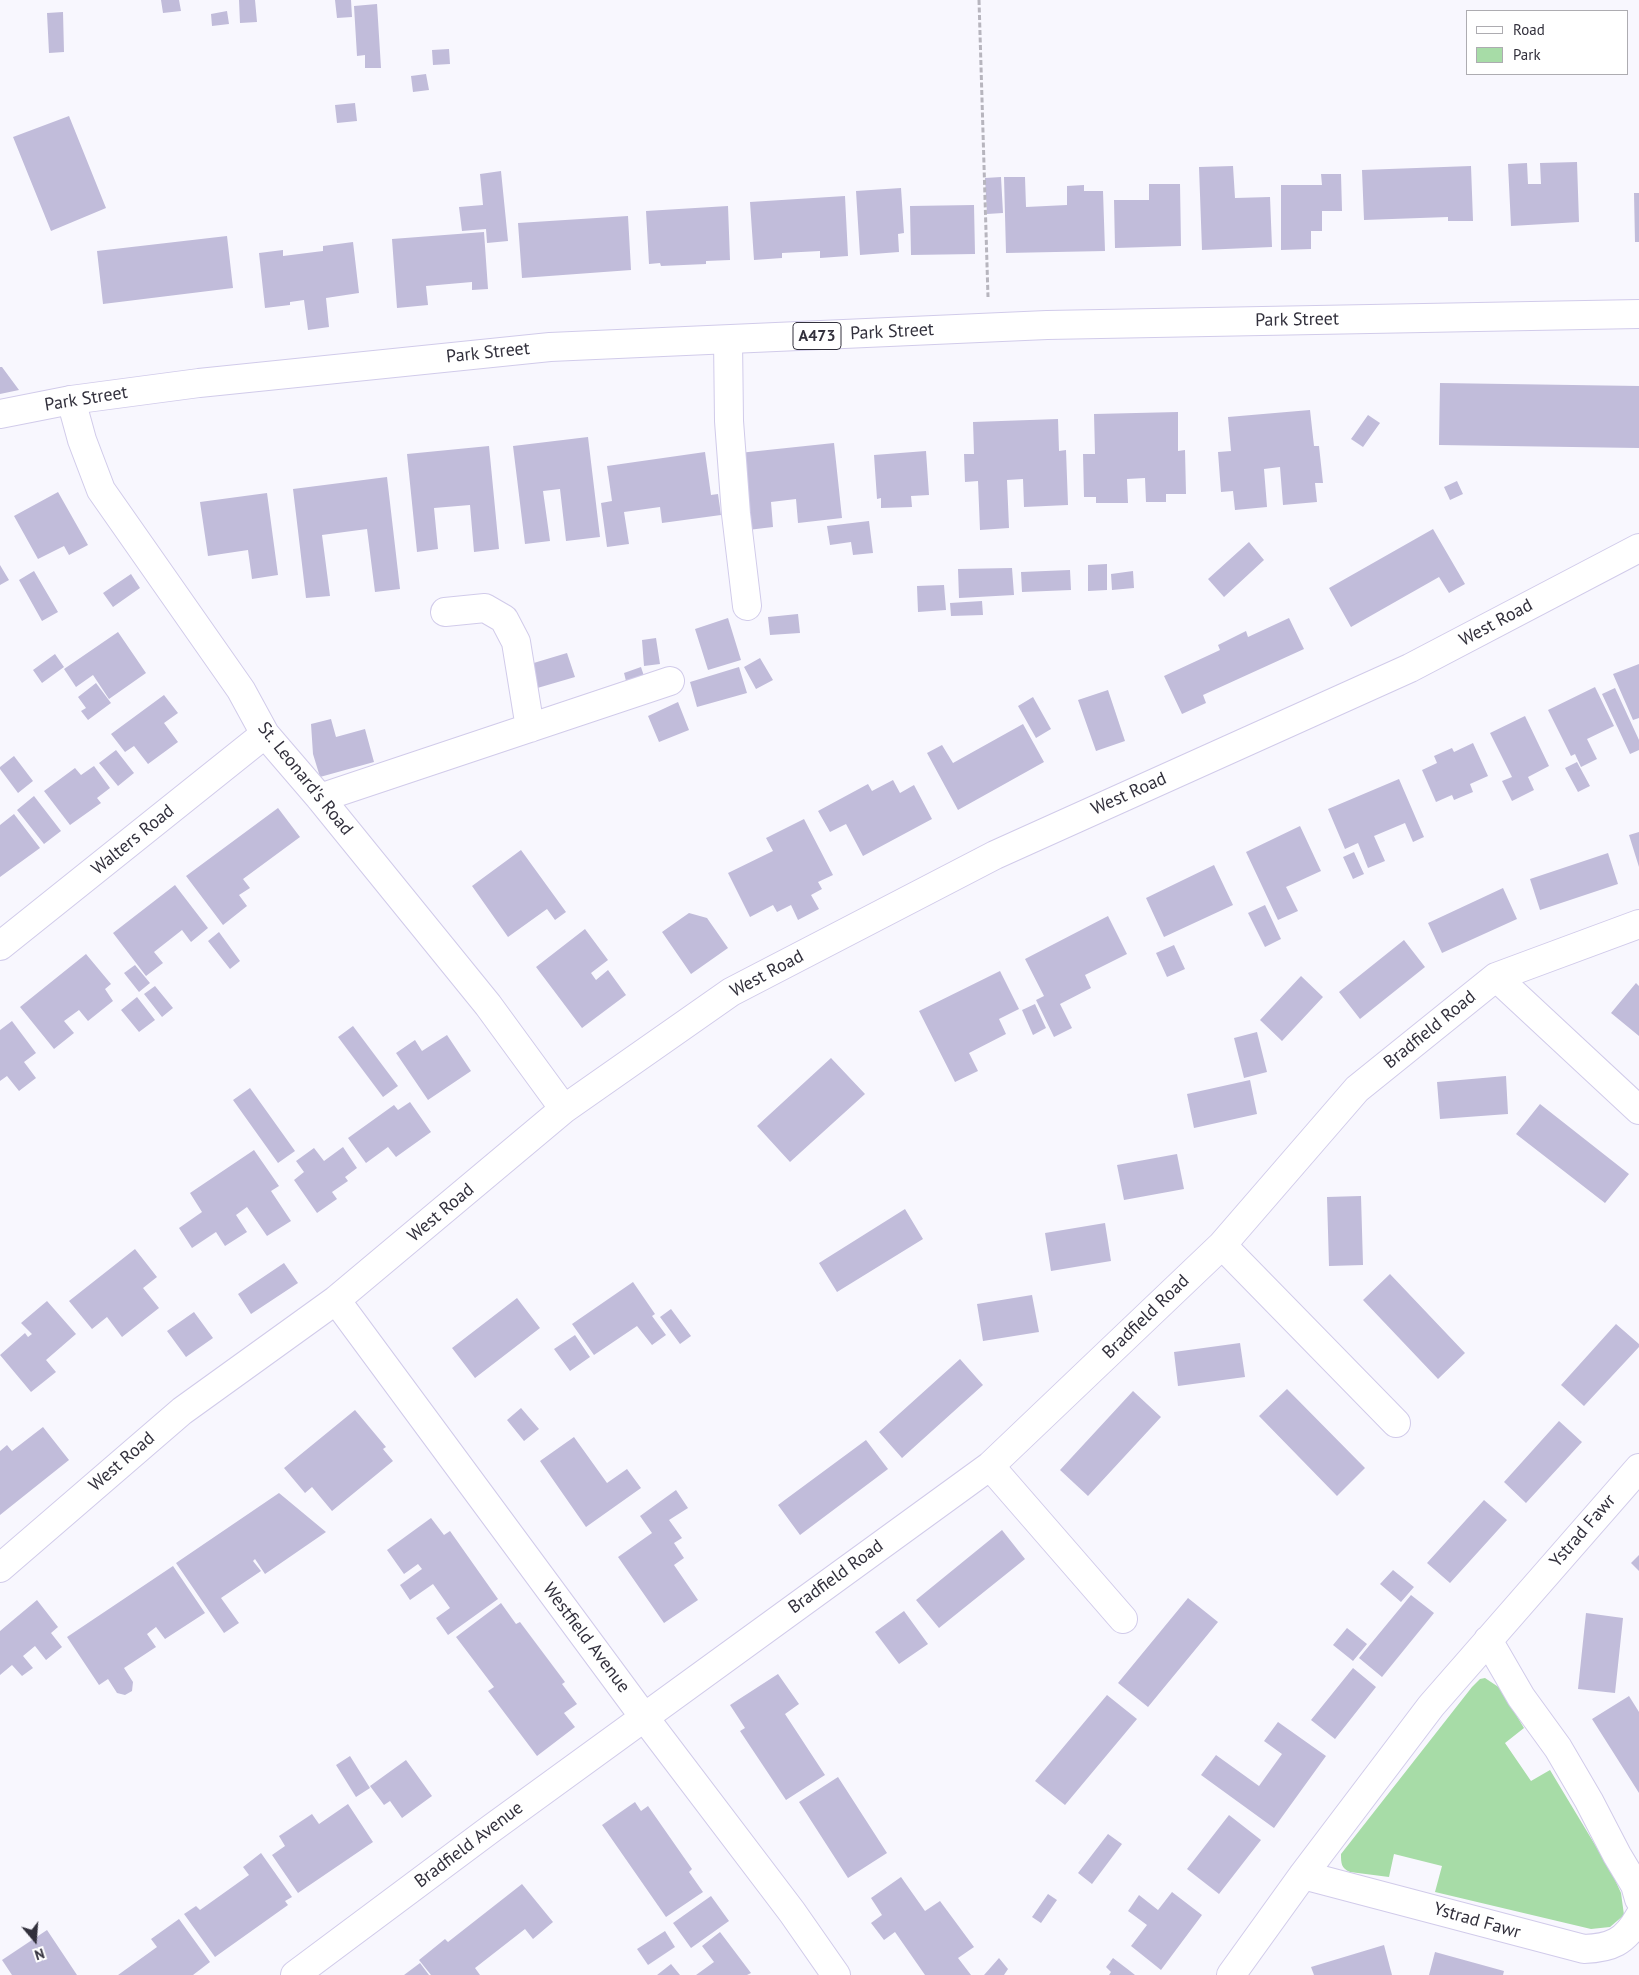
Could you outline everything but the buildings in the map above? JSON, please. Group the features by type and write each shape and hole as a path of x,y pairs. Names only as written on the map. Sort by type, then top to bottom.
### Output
{"street":[{"name":"Park Street","path":"0,414 71,400 199,383 550,347 1057,324 1639,314"},
{"path":"728,340 729,431 736,514 747,606"},
{"name":"St. Leonard's Road","path":"71,400 82,440 102,490 241,690 265,734 320,798 488,1005 564,1109"},
{"name":"West Road","path":"0,1568 182,1411 336,1300 564,1109 731,992 995,854 1410,668 1639,548"},
{"path":"444,612 485,608 504,619 516,642 530,728"},
{"path":"320,798 670,681"},
{"name":"Walters Road","path":"0,946 265,734"},
{"name":"Bradfield Road","path":"644,1717 990,1466 1222,1245 1357,1088 1496,977 1639,924"},
{"path":"1496,977 1639,1110"},
{"path":"1222,1245 1396,1423"},
{"name":"Westfield Avenue","path":"336,1300 644,1717 792,1912 836,1975"},
{"path":"990,1466 1123,1618"},
{"name":"Ystrad Fawr","path":"1231,1975 1431,1706 1639,1468"},
{"path":"1488,1640 1521,1697 1558,1748 1635,1885 1639,1898"},
{"name":"Bradfield Avenue","path":"295,1975 644,1717"},
{"name":"Ystrad Fawr","path":"1304,1875 1584,1949 1605,1948 1621,1940 1633,1928 1639,1917"}],"path":[{"path":"979,0 989,328"}],"green space":[{"path":"1485,1678 1500,1688 1524,1728 1505,1743 1531,1781 1550,1770 1612,1873 1621,1893 1624,1915 1610,1927 1591,1929 1435,1892 1442,1866 1394,1854 1389,1877 1350,1872 1342,1865 1341,1854 1472,1687 1480,1679"}]}
